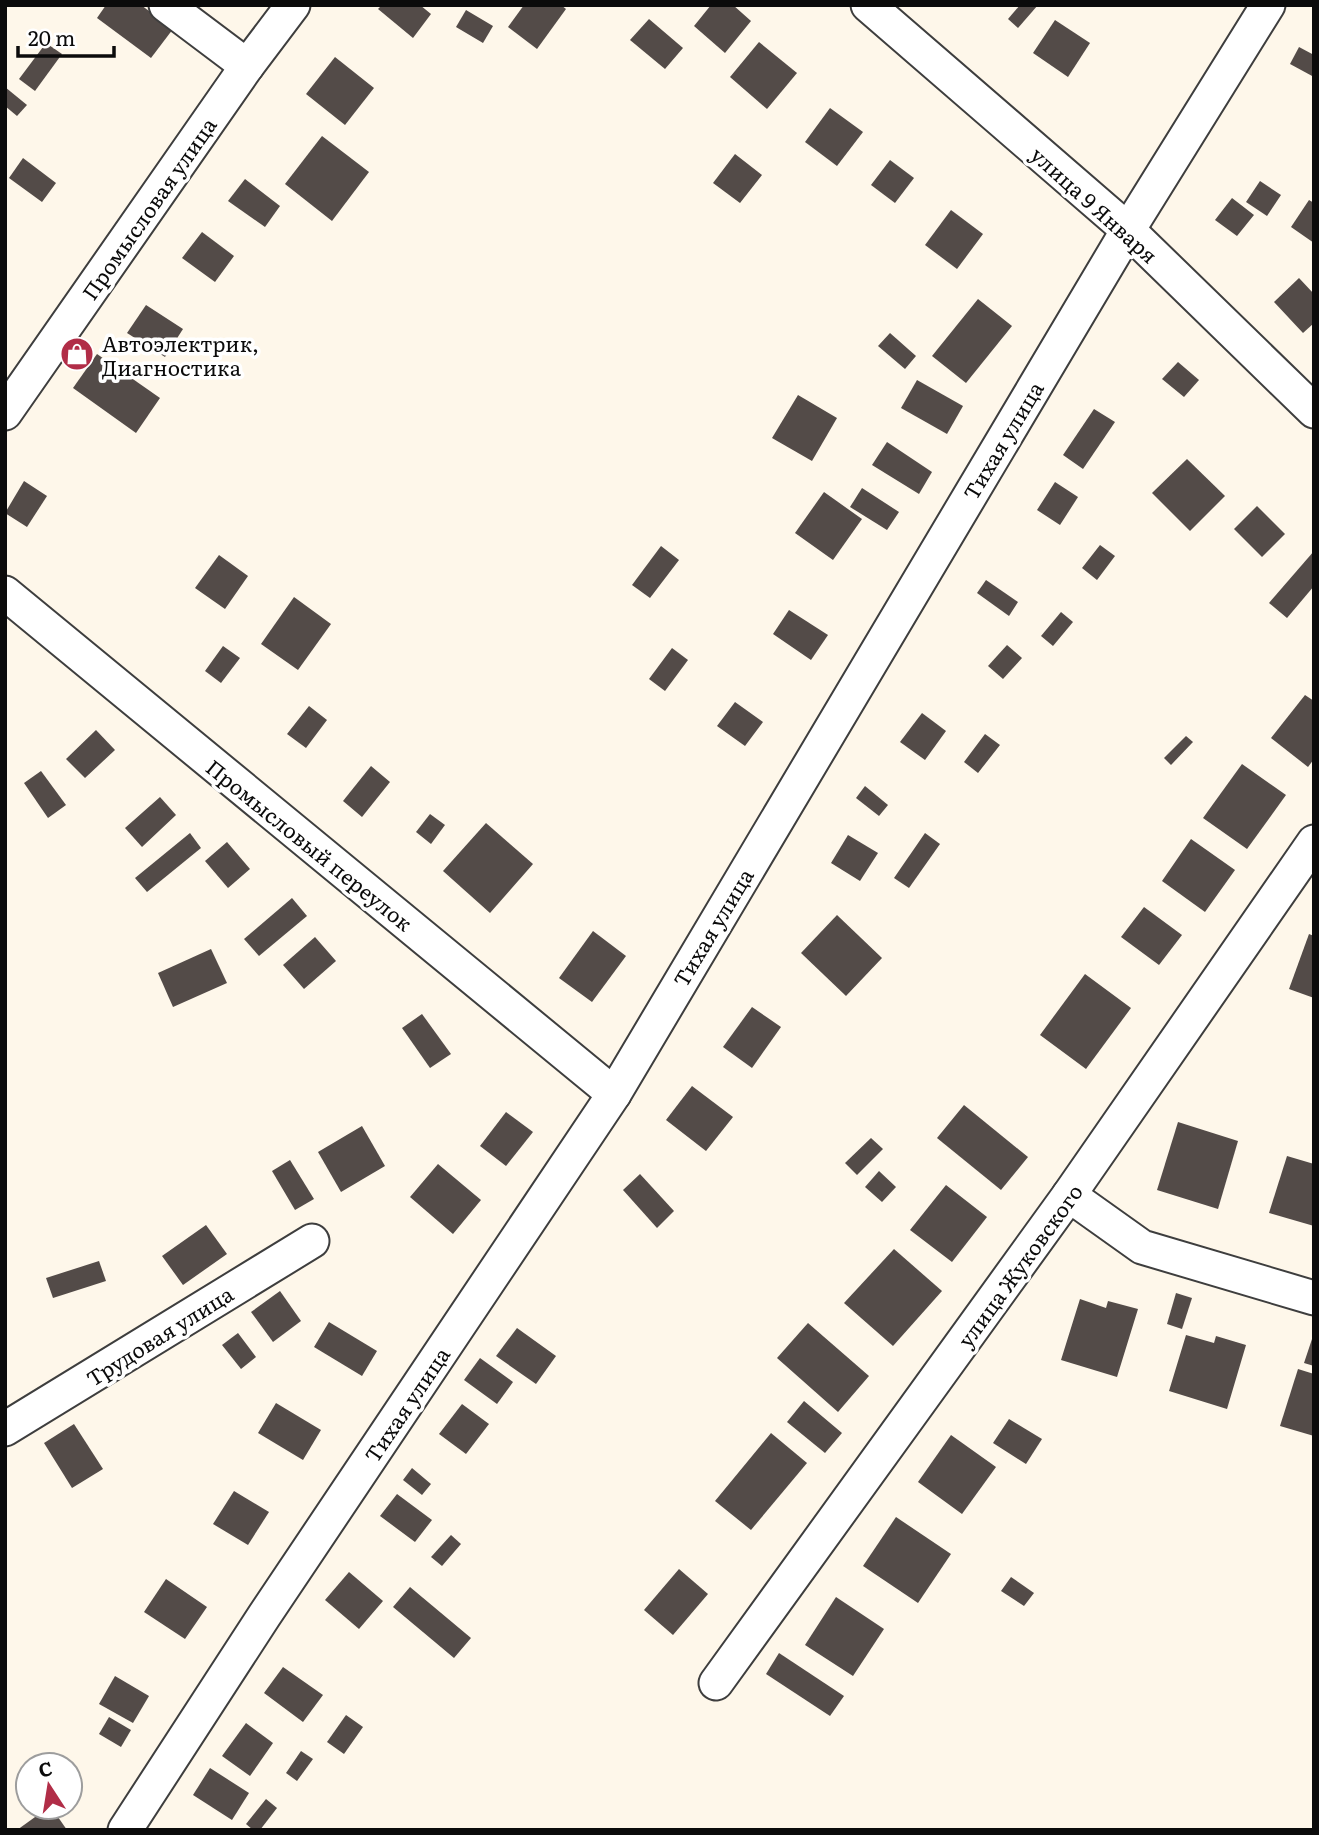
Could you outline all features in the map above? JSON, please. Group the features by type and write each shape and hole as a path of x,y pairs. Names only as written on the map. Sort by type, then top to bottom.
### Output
{"street":[{"path":"166,5 247,66"},
{"name":"Промысловая улица","path":"5,413 247,66 293,5"},
{"name":"улица 9 Января","path":"868,5 1128,230 1314,411"},
{"name":"Тихая улица","path":"125,1830 264,1616 614,1094 1128,230 1268,5"},
{"name":"Промысловый переулок","path":"5,593 614,1094"},
{"name":"улица Жуковского","path":"716,1683 1309,859"},
{"path":"1069,1195 1142,1247 1314,1298"},
{"name":"Трудовая улица","path":"5,1429 312,1241"}],"building":[{"path":"106,5 141,5 173,29 151,58 97,18"},
{"path":"382,5 420,5 431,14 413,38 378,9"},
{"path":"524,5 561,5 566,9 537,49 508,27"},
{"path":"711,5 733,5 751,21 725,53 694,26"},
{"path":"1020,5 1038,5 1018,28 1008,19"},
{"path":"466,10 493,26 483,43 456,27"},
{"path":"649,19 683,48 665,69 630,40"},
{"path":"1055,20 1090,43 1068,77 1033,53"},
{"path":"759,42 797,73 767,109 730,77"},
{"path":"46,43 62,54 35,91 19,79"},
{"path":"1299,47 1314,55 1314,77 1290,64"},
{"path":"335,57 374,88 345,125 306,94"},
{"path":"5,87 27,105 17,116 5,106"},
{"path":"830,108 863,132 837,166 805,142"},
{"path":"322,136 369,172 332,221 285,184"},
{"path":"735,154 762,175 740,203 713,183"},
{"path":"23,158 56,183 42,202 9,178"},
{"path":"890,160 914,178 895,203 871,185"},
{"path":"245,179 280,206 265,227 228,201"},
{"path":"1260,181 1281,195 1267,216 1246,202"},
{"path":"1232,198 1254,215 1237,236 1215,220"},
{"path":"1309,200 1314,203 1314,243 1291,227"},
{"path":"951,210 983,234 957,269 925,245"},
{"path":"202,232 234,256 215,282 182,258"},
{"path":"1299,278 1314,294 1314,323 1303,333 1274,302"},
{"path":"978,299 1012,326 966,383 932,356"},
{"path":"146,305 183,329 165,357 127,333"},
{"path":"890,333 916,356 905,369 878,346"},
{"path":"97,354 160,398 136,433 73,388"},
{"path":"1178,362 1199,380 1184,397 1162,379"},
{"path":"917,380 963,406 947,434 901,408"},
{"path":"798,395 837,418 812,461 772,438"},
{"path":"1094,409 1115,422 1083,469 1063,455"},
{"path":"887,442 932,472 919,494 872,465"},
{"path":"1187,459 1225,496 1190,531 1152,493"},
{"path":"24,481 47,496 27,527 5,513"},
{"path":"1055,482 1078,497 1060,525 1037,510"},
{"path":"862,488 899,512 887,530 850,507"},
{"path":"824,492 862,519 833,560 795,533"},
{"path":"1257,506 1285,534 1262,557 1234,529"},
{"path":"1100,545 1115,556 1097,580 1082,568"},
{"path":"661,546 679,560 650,598 632,585"},
{"path":"1314,551 1314,586 1287,618 1269,603"},
{"path":"219,555 248,576 225,609 195,588"},
{"path":"986,580 1018,602 1009,616 977,593"},
{"path":"294,597 331,624 298,670 261,644"},
{"path":"789,610 828,635 811,660 773,634"},
{"path":"1061,612 1073,622 1053,646 1041,636"},
{"path":"1007,645 1022,658 1003,679 988,666"},
{"path":"223,646 240,658 221,683 205,671"},
{"path":"672,648 688,660 665,691 649,679"},
{"path":"1305,695 1314,701 1314,759 1308,767 1271,738"},
{"path":"735,702 763,722 745,746 717,726"},
{"path":"309,706 327,720 306,748 287,734"},
{"path":"922,713 946,731 925,760 900,742"},
{"path":"96,730 115,750 85,778 66,759"},
{"path":"985,734 1000,745 978,773 964,762"},
{"path":"1186,736 1193,742 1171,765 1164,758"},
{"path":"1242,764 1286,795 1247,849 1203,818"},
{"path":"371,766 390,782 362,817 343,801"},
{"path":"41,771 66,805 48,818 24,783"},
{"path":"865,786 888,805 879,816 856,798"},
{"path":"160,797 176,815 142,847 125,828"},
{"path":"430,814 445,825 431,844 416,832"},
{"path":"486,823 533,864 490,913 443,871"},
{"path":"190,833 201,848 147,892 135,878"},
{"path":"925,833 940,844 909,888 894,878"},
{"path":"848,835 878,853 860,881 831,863"},
{"path":"1191,839 1235,870 1205,912 1162,881"},
{"path":"227,842 250,869 228,888 205,861"},
{"path":"292,898 307,916 259,956 244,939"},
{"path":"1144,907 1182,935 1159,965 1121,937"},
{"path":"837,915 882,958 846,996 801,953"},
{"path":"593,931 626,956 592,1002 559,978"},
{"path":"1309,934 1314,936 1314,998 1289,989"},
{"path":"315,937 336,961 304,989 283,965"},
{"path":"211,949 227,983 173,1007 158,973"},
{"path":"1085,974 1131,1008 1086,1069 1040,1035"},
{"path":"752,1007 781,1027 752,1068 723,1047"},
{"path":"422,1014 451,1054 430,1068 402,1028"},
{"path":"692,1086 733,1117 706,1151 666,1120"},
{"path":"964,1105 1028,1157 1001,1190 937,1138"},
{"path":"506,1112 533,1132 506,1166 480,1146"},
{"path":"1178,1122 1238,1141 1218,1209 1157,1190"},
{"path":"362,1126 385,1166 341,1192 318,1152"},
{"path":"871,1138 883,1149 857,1175 845,1163"},
{"path":"1287,1156 1314,1164 1314,1226 1269,1213"},
{"path":"290,1160 314,1199 295,1210 272,1171"},
{"path":"438,1164 481,1200 453,1234 410,1197"},
{"path":"879,1171 896,1187 882,1202 865,1187"},
{"path":"640,1174 674,1211 657,1228 623,1190"},
{"path":"946,1185 987,1217 952,1262 910,1230"},
{"path":"206,1225 227,1254 183,1285 162,1256"},
{"path":"894,1249 942,1291 893,1346 844,1303"},
{"path":"99,1261 106,1281 53,1298 46,1278"},
{"path":"280,1291 301,1321 273,1342 251,1312"},
{"path":"1176,1293 1192,1298 1182,1329 1167,1324"},
{"path":"1080,1299 1106,1308 1108,1301 1138,1309 1117,1377 1061,1360"},
{"path":"329,1322 377,1351 362,1376 314,1347"},
{"path":"808,1323 869,1376 838,1412 777,1358"},
{"path":"517,1328 556,1356 536,1384 496,1356"},
{"path":"238,1333 256,1357 241,1369 222,1345"},
{"path":"1314,1333 1314,1366 1304,1363"},
{"path":"1186,1335 1214,1343 1216,1336 1246,1345 1227,1409 1169,1391"},
{"path":"480,1358 513,1382 497,1404 464,1380"},
{"path":"1298,1369 1314,1374 1314,1436 1280,1426"},
{"path":"804,1401 842,1433 825,1453 787,1422"},
{"path":"276,1403 321,1430 303,1460 258,1433"},
{"path":"462,1404 489,1424 466,1454 439,1434"},
{"path":"1009,1419 1042,1439 1026,1464 993,1443"},
{"path":"74,1424 103,1469 72,1488 44,1443"},
{"path":"771,1433 807,1463 751,1530 715,1501"},
{"path":"951,1435 996,1467 962,1514 918,1482"},
{"path":"412,1468 431,1484 422,1495 403,1480"},
{"path":"234,1491 269,1512 248,1545 213,1524"},
{"path":"397,1494 432,1520 415,1542 380,1516"},
{"path":"896,1517 951,1554 918,1603 863,1566"},
{"path":"451,1535 461,1544 442,1566 431,1557"},
{"path":"679,1569 708,1594 673,1635 644,1610"},
{"path":"349,1572 383,1601 359,1629 325,1600"},
{"path":"1011,1577 1034,1593 1024,1606 1001,1591"},
{"path":"166,1579 207,1607 185,1639 144,1612"},
{"path":"410,1587 471,1638 454,1658 393,1607"},
{"path":"836,1597 884,1629 853,1676 805,1645"},
{"path":"779,1653 844,1696 830,1716 766,1674"},
{"path":"283,1667 323,1695 303,1722 264,1693"},
{"path":"115,1676 149,1696 133,1723 99,1704"},
{"path":"346,1715 363,1727 344,1754 327,1742"},
{"path":"109,1717 131,1730 121,1747 99,1734"},
{"path":"246,1723 273,1743 250,1776 222,1756"},
{"path":"301,1751 313,1759 297,1781 286,1773"},
{"path":"210,1768 249,1793 232,1820 193,1795"},
{"path":"266,1799 277,1808 260,1830 253,1830 246,1824"},
{"path":"30,1821 61,1821 67,1830 17,1830"}],"place":[{"name":"Автоэлектрик, Диагностика","path":"77,354"}]}
